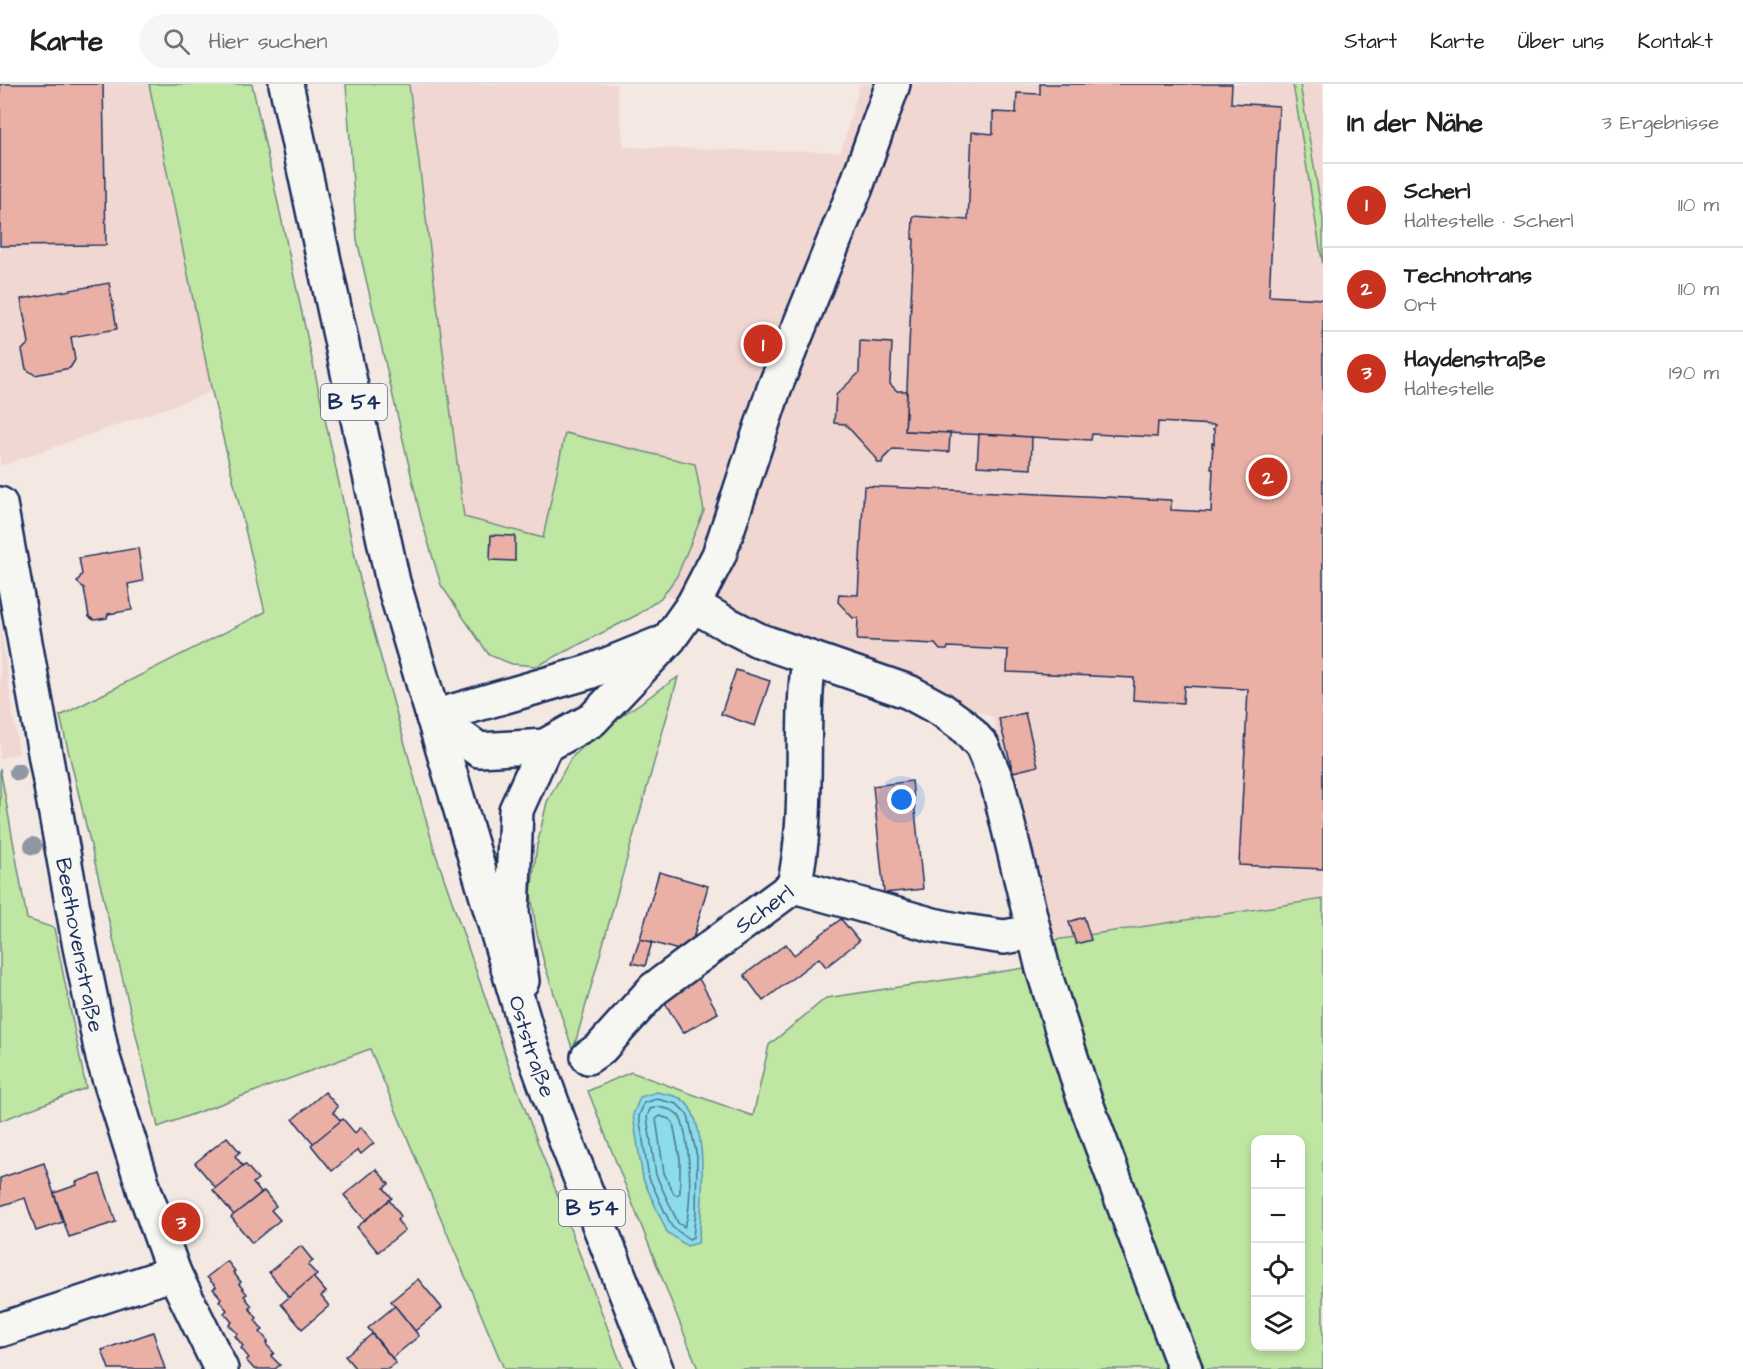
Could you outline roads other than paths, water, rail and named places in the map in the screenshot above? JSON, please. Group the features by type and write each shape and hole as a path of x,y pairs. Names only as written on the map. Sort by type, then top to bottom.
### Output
{"street":[{"name":"B 54","path":"286,84 393,582 433,717"},
{"path":"433,717 479,750 545,746 592,720 669,639 693,605 719,555 774,389 856,187 892,84"},
{"name":"Beethovenstraße","path":"0,504 80,947 104,1058 145,1192 174,1273 221,1369"},
{"path":"693,605 758,640 909,692 942,710 964,726 982,746 998,784 1043,969 1083,1095 1185,1369"},
{"path":"433,717 589,672 669,639"},
{"name":"Scherl","path":"588,1057 601,1048 654,989 794,886 803,834 806,685 809,658"},
{"name":"Oststraße","path":"433,717 531,1045 570,1152 656,1369"},
{"path":"531,1045 512,912 516,810 545,746"},
{"path":"794,886 933,926 1004,937 1034,932"},
{"path":"0,1330 174,1273"}],"water":[{"path":"657,1092 680,1098 690,1108 700,1143 702,1188 698,1243 687,1246 667,1232 643,1179 633,1115 640,1097"}],"place":[{"name":"Scherl","path":"763,344"},
{"name":"Technotrans","path":"1268,477"},
{"name":"Haydenstraße","path":"181,1222"}]}
